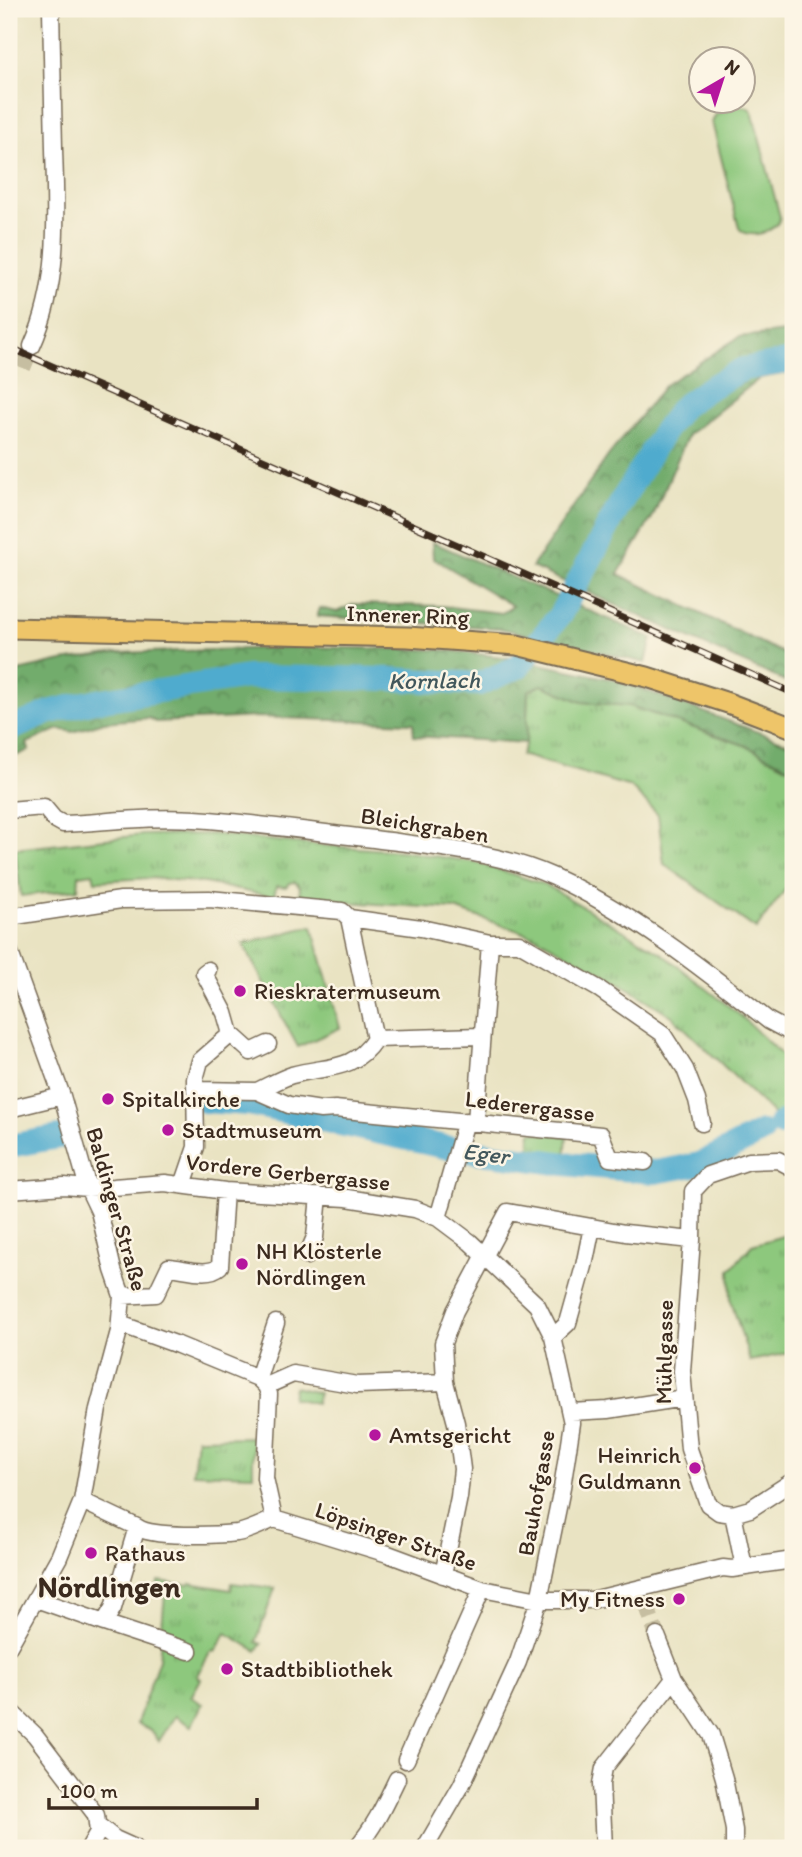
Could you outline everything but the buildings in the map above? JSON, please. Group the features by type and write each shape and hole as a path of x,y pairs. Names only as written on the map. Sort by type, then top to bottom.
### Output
{"main road":[{"name":"Innerer Ring","path":"9,628 408,637 517,645 647,677 728,703 793,728"}],"street":[{"path":"32,345 40,329 53,274 55,206 51,9"},
{"name":"Bleichgraben","path":"9,810 44,807 54,819 63,824 153,818 195,819 405,843 473,853 513,863 552,876 609,905 653,932 769,1021 793,1031"},
{"path":"9,917 121,900 209,899 342,911 349,918 375,1039 367,1050 357,1059 342,1066 292,1075 257,1091 195,1090"},
{"path":"349,918 421,928 490,943 519,943 599,989 662,1033 685,1069 702,1123"},
{"path":"438,1219 461,1142 471,1121 490,943"},
{"name":"Baldinger Straße","path":"9,950 62,1096 88,1188 99,1211 122,1296 120,1324 98,1409 83,1494 59,1557 9,1646"},
{"path":"208,970 204,973 226,1013 230,1034 251,1052 268,1044"},
{"path":"183,1185 196,1147 195,1090 200,1061 230,1034"},
{"path":"375,1039 481,1036"},
{"name":"Lederergasse","path":"257,1091 289,1105 321,1110 471,1121 601,1135 610,1158 645,1162"},
{"path":"9,1109 62,1096"},
{"name":"Mühlgasse","path":"733,1514 719,1513 708,1504 689,1448 682,1371 693,1191 708,1175 749,1161 778,1160 793,1168"},
{"name":"Vordere Gerbergasse","path":"9,1190 165,1183 225,1191 347,1198 415,1209 438,1219 483,1255"},
{"path":"122,1296 156,1294 169,1267 206,1273 220,1266 225,1191"},
{"path":"307,1256 315,1237 319,1196"},
{"path":"443,1575 462,1469 456,1423 445,1382 443,1343 455,1311 508,1212 625,1233 692,1240"},
{"path":"553,1337 568,1323 592,1227"},
{"name":"Bauhofgasse","path":"425,1848 461,1786 518,1662 539,1600 572,1423 553,1337 537,1305 483,1255"},
{"path":"262,1382 276,1323"},
{"path":"83,1494 143,1532 239,1532 274,1519 265,1478 269,1394 262,1382 178,1345 120,1324"},
{"path":"262,1382 293,1374 357,1385 445,1382"},
{"path":"570,1412 608,1410 684,1398"},
{"path":"744,1567 733,1514 750,1510 793,1481"},
{"name":"Löpsinger Straße","path":"274,1519 388,1554 482,1589 539,1600 592,1600 644,1595 723,1568 793,1560"},
{"path":"104,1623 113,1608 137,1527"},
{"path":"406,1760 482,1589"},
{"path":"36,1599 190,1651"},
{"path":"657,1636 674,1679 711,1735 724,1778 734,1830 734,1848"},
{"path":"604,1848 601,1784 604,1768 674,1679"},
{"path":"9,1710 35,1735 97,1821 115,1839 135,1848"},
{"path":"356,1848 372,1827 397,1779"},
{"path":"89,1848 95,1840 97,1821"}],"green space":[{"path":"715,116 753,116 780,217 769,230 749,234 739,228 712,122"},
{"path":"793,331 793,372 760,378 688,435 653,516 618,574 793,658 793,685 532,567 608,456 665,385 739,337"},
{"path":"432,542 652,638 646,663 499,628 317,616 320,608 337,612 354,604 441,606 502,613 513,606 433,558"},
{"path":"303,647 444,650 511,658 620,681 793,745 793,770 747,746 630,706 582,702 542,685 528,691 526,743 414,736 413,723 256,717 156,722 149,718 104,722 73,732 59,729 27,743 29,750 9,759 9,673 62,661 117,653"},
{"path":"542,685 582,702 630,706 747,746 793,770 793,879 756,929 664,864 658,815 631,787 521,755 526,743 528,691"},
{"path":"211,834 401,851 474,862 546,885 663,954 741,1016 793,1066 793,1133 672,1016 609,976 536,937 455,909 299,899 300,887 295,882 287,887 276,886 274,897 205,883 152,878 95,881 93,873 79,875 78,889 21,896 15,849 143,835"},
{"path":"312,926 340,1028 298,1047 243,944"},
{"path":"531,1132 567,1136 565,1160 529,1157"},
{"path":"793,1233 793,1352 750,1361 731,1301 730,1270 752,1245"},
{"path":"294,1387 319,1393 316,1403 292,1398"},
{"path":"253,1437 253,1475 193,1473 197,1438"},
{"path":"158,1581 231,1590 232,1583 275,1588 256,1642 262,1644 257,1651 226,1633 215,1652 211,1651 197,1676 201,1679 191,1697 203,1704 191,1726 175,1716 159,1741 151,1731 137,1723 159,1659 165,1593 157,1591"}],"waterway":[{"name":"Kornlach","path":"9,730 50,712 90,702 247,677 391,679 479,684 518,667 560,615 623,499 662,434 682,407 743,369 793,361"},
{"name":"Eger","path":"205,1101 249,1104 454,1149 565,1164 655,1172 700,1164 762,1132"},
{"name":"Eger","path":"780,1124 793,1118"},
{"name":"Eger","path":"9,1146 64,1136"},
{"path":"528,1159 536,1153 560,1156 565,1164"}],"tunnel":[{"path":"23,368 32,346"},
{"path":"646,1603 657,1636"}],"railway":[{"path":"9,347 793,693"}],"place":[{"name":"Rieskratermuseum","path":"240,991"},
{"name":"Spitalkirche","path":"108,1099"},
{"name":"Stadtmuseum","path":"168,1130"},
{"name":"NH Klösterle Nördlingen","path":"242,1264"},
{"name":"Amtsgericht","path":"375,1435"},
{"name":"Heinrich Guldmann","path":"695,1468"},
{"name":"Rathaus","path":"91,1553"},
{"name":"My Fitness","path":"679,1599"},
{"name":"Stadtbibliothek","path":"227,1669"}],"district":[{"name":"Nördlingen","path":"109,1586"}]}
